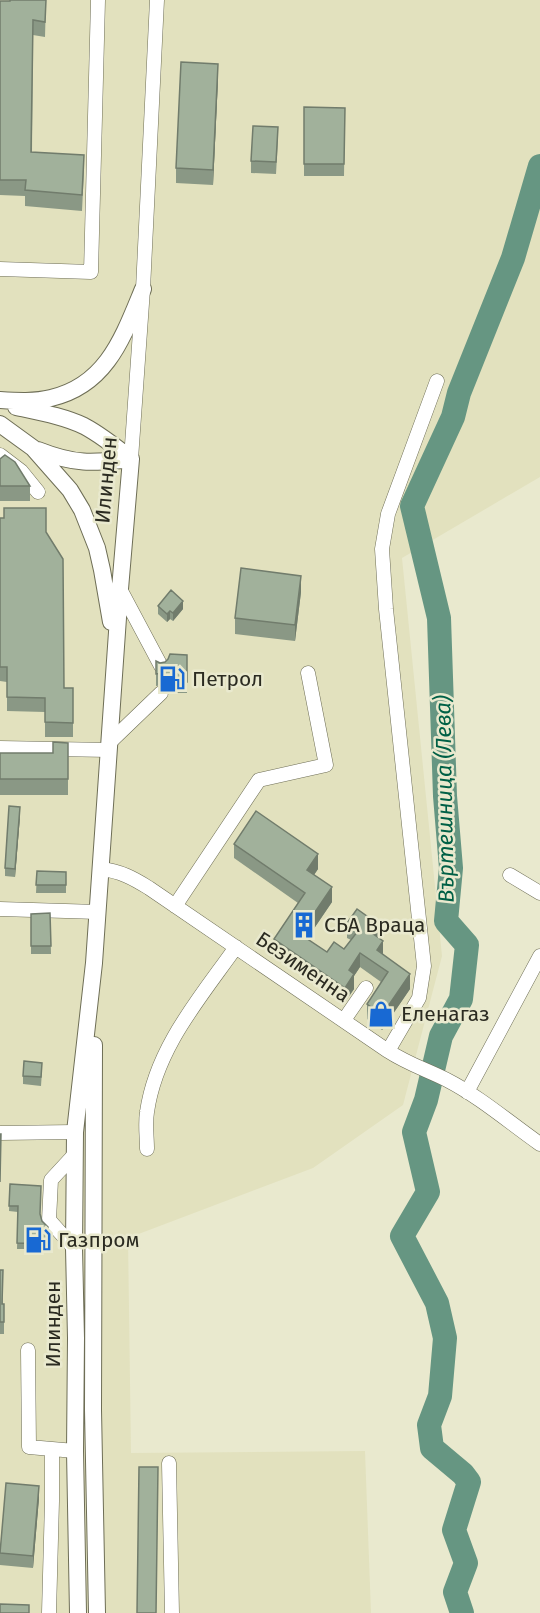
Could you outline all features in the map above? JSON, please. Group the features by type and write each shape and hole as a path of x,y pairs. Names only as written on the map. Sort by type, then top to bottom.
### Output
{"main road":[{"path":"0,402 51,398 82,386 112,357 143,289"},
{"path":"0,402 83,426 102,436 131,459"},
{"path":"0,424 33,448 70,490 82,510 90,528 102,570 116,650"},
{"path":"33,448 57,458 81,462 95,463 131,459"},
{"name":"Илинден","path":"78,1613 75,1451 75,1132 94,963 131,459"},
{"name":"Илинден","path":"94,963 93,1410 97,1613"}],"street":[{"path":"0,269 91,272 98,0"},
{"name":"Илинден","path":"131,459 143,289 157,0"},
{"path":"388,1051 419,998 424,966 386,609 382,549 388,514 437,381"},
{"path":"0,455 21,471 38,492"},
{"path":"120,589 161,666"},
{"path":"175,906 259,780 326,765 308,673"},
{"path":"0,748 109,747 162,693"},
{"name":"Безименна","path":"101,870 114,870 128,875 149,888 388,1051 467,1092 540,1144"},
{"path":"510,875 540,893"},
{"path":"0,909 98,912"},
{"path":"147,1149 147,1113 155,1077 172,1037 236,948"},
{"path":"467,1092 540,956"},
{"path":"344,1020 366,988"},
{"path":"0,1133 75,1132"},
{"path":"74,1248 49,1220 51,1180 75,1154"},
{"path":"28,1350 29,1448 75,1451"},
{"path":"49,1613 52,1449"},
{"path":"169,1462 172,1613"}],"shaded area":[{"path":"0,0 540,0 540,477 402,558 442,956 403,1105 313,1168 128,1238 131,1453 365,1451 371,1613 0,1613"}],"building":[{"path":"46,0 45,22 33,20 31,152 84,155 82,195 25,190 26,180 0,180 0,1"},
{"path":"181,62 218,64 213,170 176,168"},
{"path":"304,107 345,108 344,164 304,164"},
{"path":"253,126 278,127 276,162 251,161"},
{"path":"5,455 15,462 30,486 0,486 0,459"},
{"path":"4,508 46,508 46,532 63,559 64,688 73,688 73,723 45,722 45,698 7,697 7,667 0,667 0,518 4,518"},
{"path":"241,568 301,576 295,625 235,618"},
{"path":"171,590 183,601 173,613 170,611 167,614 158,606"},
{"path":"170,654 187,655 187,682 170,681 168,675 164,673 156,674 156,661 165,662"},
{"path":"53,742 68,743 68,779 0,779 0,753 53,753"},
{"path":"9,806 20,807 15,869 5,868"},
{"path":"256,811 318,854 307,870 332,887 300,934 327,952 334,942 344,949 358,931 347,923 357,909 378,924 372,933 383,941 377,950 410,974 382,1015 367,1004 388,972 360,953 349,970 354,974 345,988 274,939 305,893 234,844"},
{"path":"37,871 66,872 66,885 36,885"},
{"path":"50,913 51,946 31,946 31,914"},
{"path":"24,1061 42,1063 41,1077 23,1076"},
{"path":"0,1134 1,1134 0,1182"},
{"path":"10,1184 41,1186 40,1214 42,1221 48,1227 47,1244 17,1243 18,1206 9,1206"},
{"path":"0,1270 3,1270 4,1322 0,1322"},
{"path":"139,1467 158,1467 156,1613 137,1613"},
{"path":"6,1483 39,1486 33,1556 0,1553"},
{"path":"0,1604 29,1605 29,1613 0,1613"}],"waterway":[{"name":"Въртешница (Лева)","path":"462,1613 455,1592 466,1563 454,1530 469,1482 463,1474 432,1448 429,1425 440,1396 445,1338 437,1303 402,1236 428,1192 414,1132 426,1100 441,1036 461,999 467,945 446,921 451,868 445,796 439,618 412,506 453,417 459,393 513,258 540,166"}],"place":[{"name":"Петрол","path":"172,679"},
{"name":"СБА Враца","path":"304,925"},
{"name":"Еленагаз","path":"381,1014"},
{"name":"Газпром","path":"38,1240"}]}
